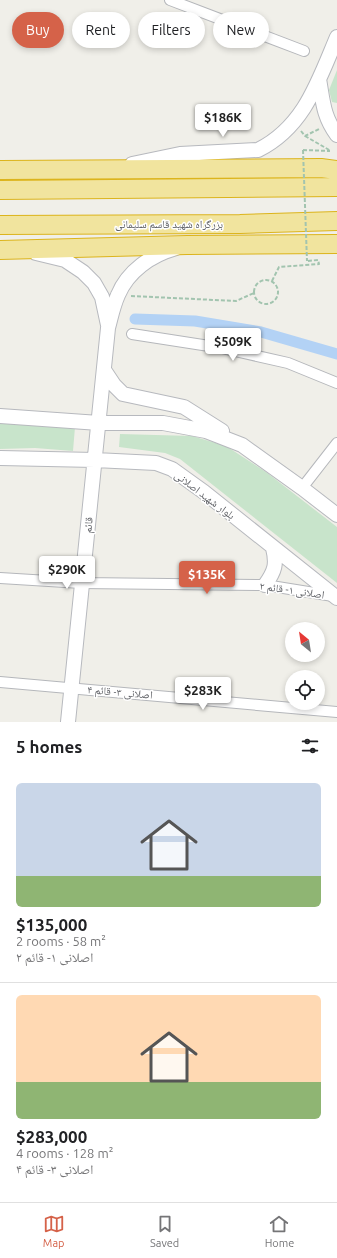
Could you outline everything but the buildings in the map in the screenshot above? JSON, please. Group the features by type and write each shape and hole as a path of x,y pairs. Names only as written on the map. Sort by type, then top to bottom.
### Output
{"highway":[{"path":"0,170 110,168 321,168 337,170"},
{"path":"0,190 337,187"},
{"name":"بزرگراه شهید قاسم سلیمانی","path":"0,225 240,224 337,221"},
{"path":"0,250 188,245 337,244"}],"main road":[{"path":"110,168 180,154 258,150 269,144 294,122 303,110 319,79 337,37"},
{"path":"319,79 324,108 333,130"},
{"path":"108,328 118,295 127,280 145,262 162,252 188,245"},
{"path":"24,250 65,260 84,272 94,283 102,297 108,328"},
{"name":"قائم","path":"68,722 108,328"},
{"path":"104,370 114,385 123,394 184,407 242,445 337,515"},
{"path":"0,416 98,423 163,423 206,431 242,445"},
{"name":"بلوار شهید اصلانی","path":"0,458 156,463 172,469 204,492 336,597"},
{"path":"265,585 273,574 276,560 273,548"}],"street":[{"path":"170,0 304,51"},
{"path":"132,334 222,348 288,363 337,383"},
{"path":"302,488 337,442"},
{"name":"اصلانی ۱- قائم ۲","path":"0,578 81,583 265,585 336,597"},
{"name":"اصلانی ۳- قائم ۴","path":"0,682 337,712"}],"path":[{"path":"272,281 279,267 319,264 318,260 307,261 303,150 331,151 305,136 294,122"},
{"path":"305,136 333,130"},
{"path":"263,280 272,281 278,292 277,296 268,303 260,302 254,293 256,284 263,280"},
{"path":"118,295 236,301 254,293"}],"green space":[{"path":"337,70 337,103 332,102 329,90"},
{"path":"0,421 75,427 73,451 35,448 0,449"},
{"path":"120,434 192,436 226,446 266,472 337,527 337,583 180,459 165,453 119,447"}],"waterway":[{"path":"135,319 195,321 261,332 337,354"}]}
